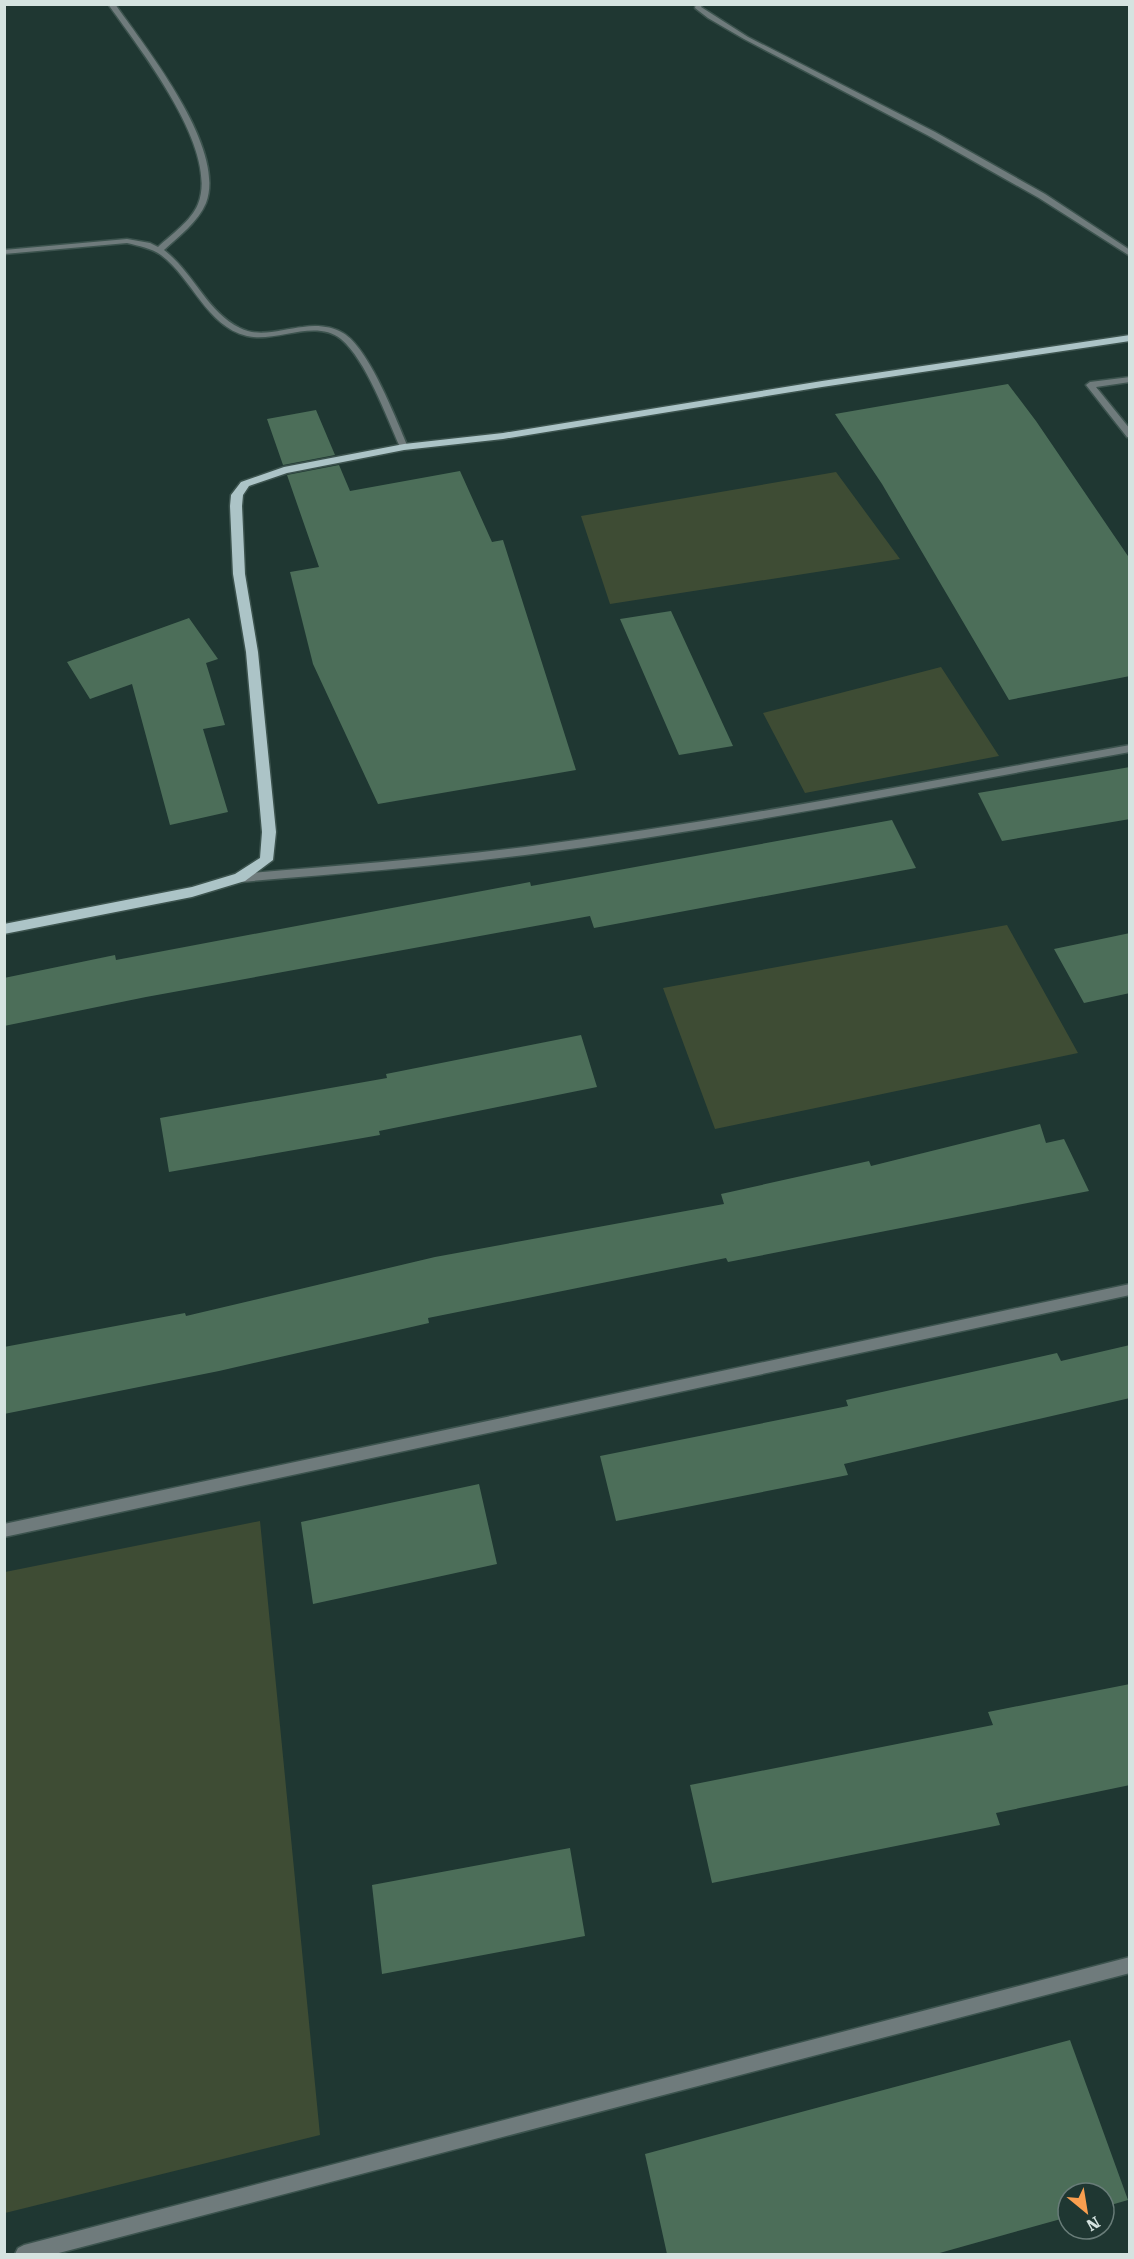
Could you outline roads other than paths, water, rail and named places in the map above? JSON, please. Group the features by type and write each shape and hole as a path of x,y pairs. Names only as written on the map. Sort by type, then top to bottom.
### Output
{"main road":[{"path":"4,930 192,892 240,878 266,860 269,832 252,652 239,574 237,495 245,484 260,477 404,447 503,436 822,384 1130,338"}],"street":[{"path":"111,4 151,59 187,117 199,148 204,172 204,197 193,215 161,249"},
{"path":"700,4 698,7 710,17 746,38 932,134 1042,196 1130,254"},
{"path":"4,252 127,241 143,242 161,249 225,321 238,331 276,333 324,329 342,335 370,376 404,447"},
{"path":"1130,379 1090,384 1130,435"},
{"path":"240,878 439,861 553,846 872,797 1130,748"},
{"path":"4,1531 1130,1289"},
{"path":"24,2254 1130,1965"}]}
